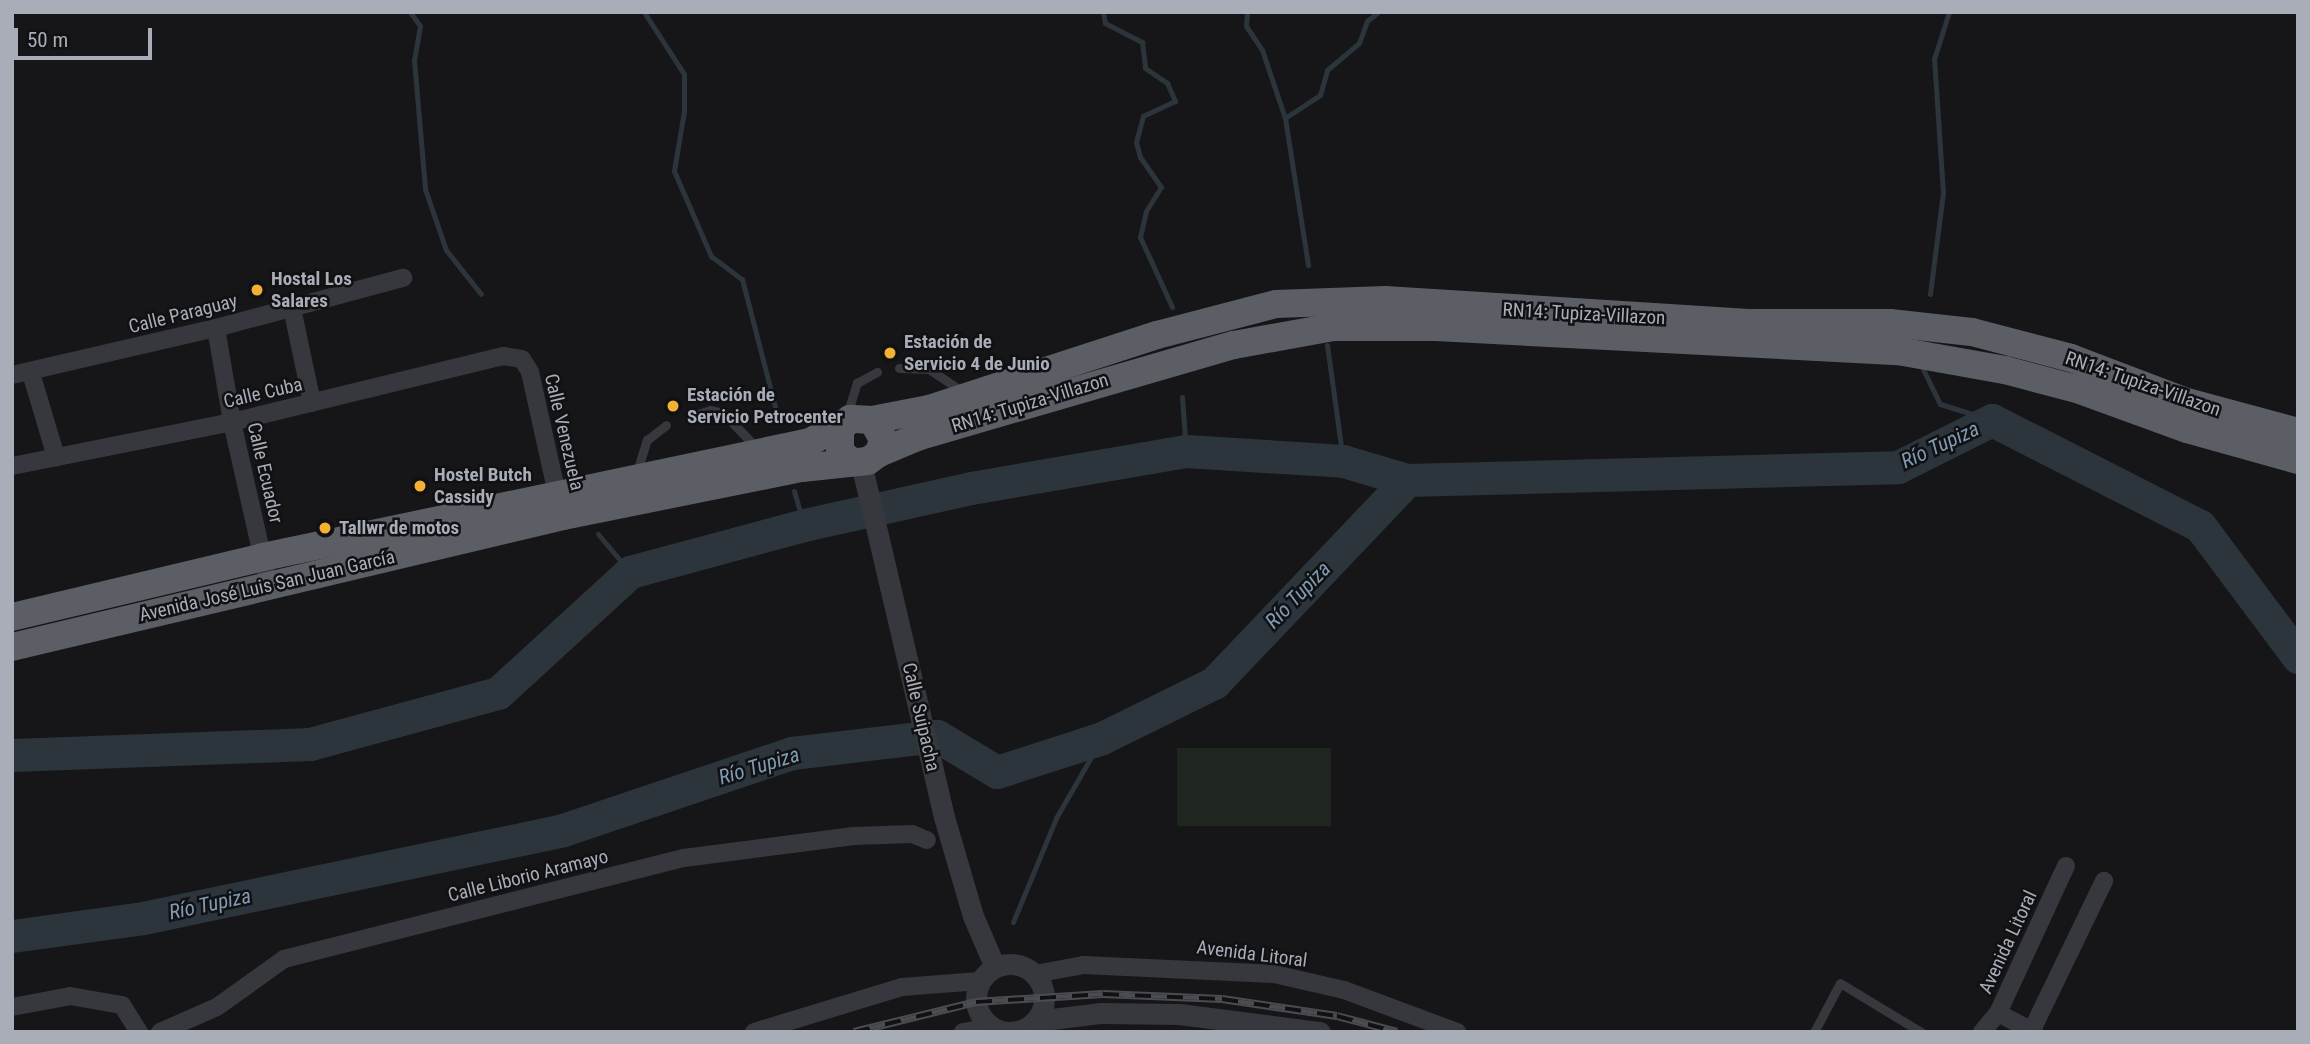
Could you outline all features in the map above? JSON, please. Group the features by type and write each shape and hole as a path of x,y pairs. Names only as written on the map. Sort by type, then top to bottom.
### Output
{"highway":[{"name":"RN14: Tupiza-Villazon","path":"872,420 969,396 1221,318 1276,304 1370,314 1752,323 1842,336 1972,332 2071,358 2161,406 2298,460"},
{"name":"RN14: Tupiza-Villazon","path":"864,459 920,436 1229,347 1333,327 1370,314"},
{"path":"1221,318 1229,347"},
{"name":"RN14: Tupiza-Villazon","path":"2161,406 2298,432"},
{"path":"858,417 872,420 882,431 864,459 838,444 844,423 858,417"},
{"name":"Avenida José Luis San Juan García","path":"12,647 269,586 559,505 635,477 810,442 844,423"},
{"name":"Avenida José Luis San Juan García","path":"12,617 263,557 559,505 864,459"}],"street":[{"name":"Calle Paraguay","path":"12,375 31,373 216,328 403,278"},
{"path":"292,308 312,403"},
{"name":"Calle Ecuador","path":"216,328 232,422 269,586"},
{"name":"Calle Cuba","path":"12,466 232,422 503,356 522,359"},
{"name":"Calle Venezuela","path":"522,359 530,372 559,505"},
{"path":"31,373 56,457"},
{"name":"Calle Suipacha","path":"864,459 944,817 987,974"},
{"name":"Calle Liborio Aramayo","path":"160,1032 217,1007 284,959 671,861 854,835 912,834 927,840"},
{"name":"Avenida Litoral","path":"1982,1032 1998,1013 2066,866"},
{"path":"1998,1013 2032,1031 2104,881"},
{"path":"754,1032 902,987 987,974 1017,964 1035,974 1044,995 1035,1021"},
{"name":"Avenida Litoral","path":"1035,974 1084,965 1274,974 1344,990 1457,1032"},
{"path":"987,974 978,1012 992,1027"},
{"path":"12,1007 70,996 122,1005 139,1032"},
{"path":"963,1032 992,1027 1012,1032 1035,1021 1100,1013 1178,1014 1320,1032"}],"lane":[{"path":"899,368 929,369 969,396"},
{"path":"844,423 858,383 877,372"},
{"path":"692,416 710,410 723,413 763,453"},
{"path":"635,477 647,440 666,425"},
{"path":"1814,1032 1840,983 1921,1032"}],"shaded area":[{"path":"1177,748 1331,748 1331,826 1177,826"}],"waterway":[{"path":"410,12 420,26 414,60 425,189 446,250 481,294"},
{"path":"644,12 684,74 684,111 674,171 711,256 742,279 775,407"},
{"path":"1103,12 1105,23 1142,42 1145,68 1167,83 1175,101 1143,116 1136,142 1140,157 1161,187 1146,211 1140,237 1172,307"},
{"path":"1247,12 1246,26 1262,50 1285,118 1308,265"},
{"path":"1285,118 1320,95 1327,70 1359,43 1367,21 1378,12"},
{"path":"1930,294 1943,193 1934,59 1949,12"},
{"path":"1327,345 1343,461"},
{"path":"1922,367 1940,404 1992,420"},
{"path":"1182,397 1186,451"},
{"name":"Río Tupiza","path":"12,936 143,918 563,830 792,753 937,736 997,772 1102,738 1214,683 1407,480 1898,467 1992,420 2200,526 2298,657"},
{"name":"Río Tupiza","path":"12,755 310,744 498,693 630,572 804,525 971,488 1186,451 1343,461 1407,480"},
{"path":"794,491 804,525"},
{"path":"598,534 630,572"},
{"path":"1013,922 1056,818 1102,738"}],"railway":[{"path":"854,1032 976,1002 1103,994 1222,999 1337,1016 1397,1032"}],"place":[{"name":"Hostal Los Salares","path":"257,290"},
{"name":"Estación de Servicio 4 de Junio","path":"890,353"},
{"name":"Estación de Servicio Petrocenter","path":"673,406"},
{"name":"Hostel Butch Cassidy","path":"420,486"},
{"name":"Tallwr de motos","path":"325,528"}]}
